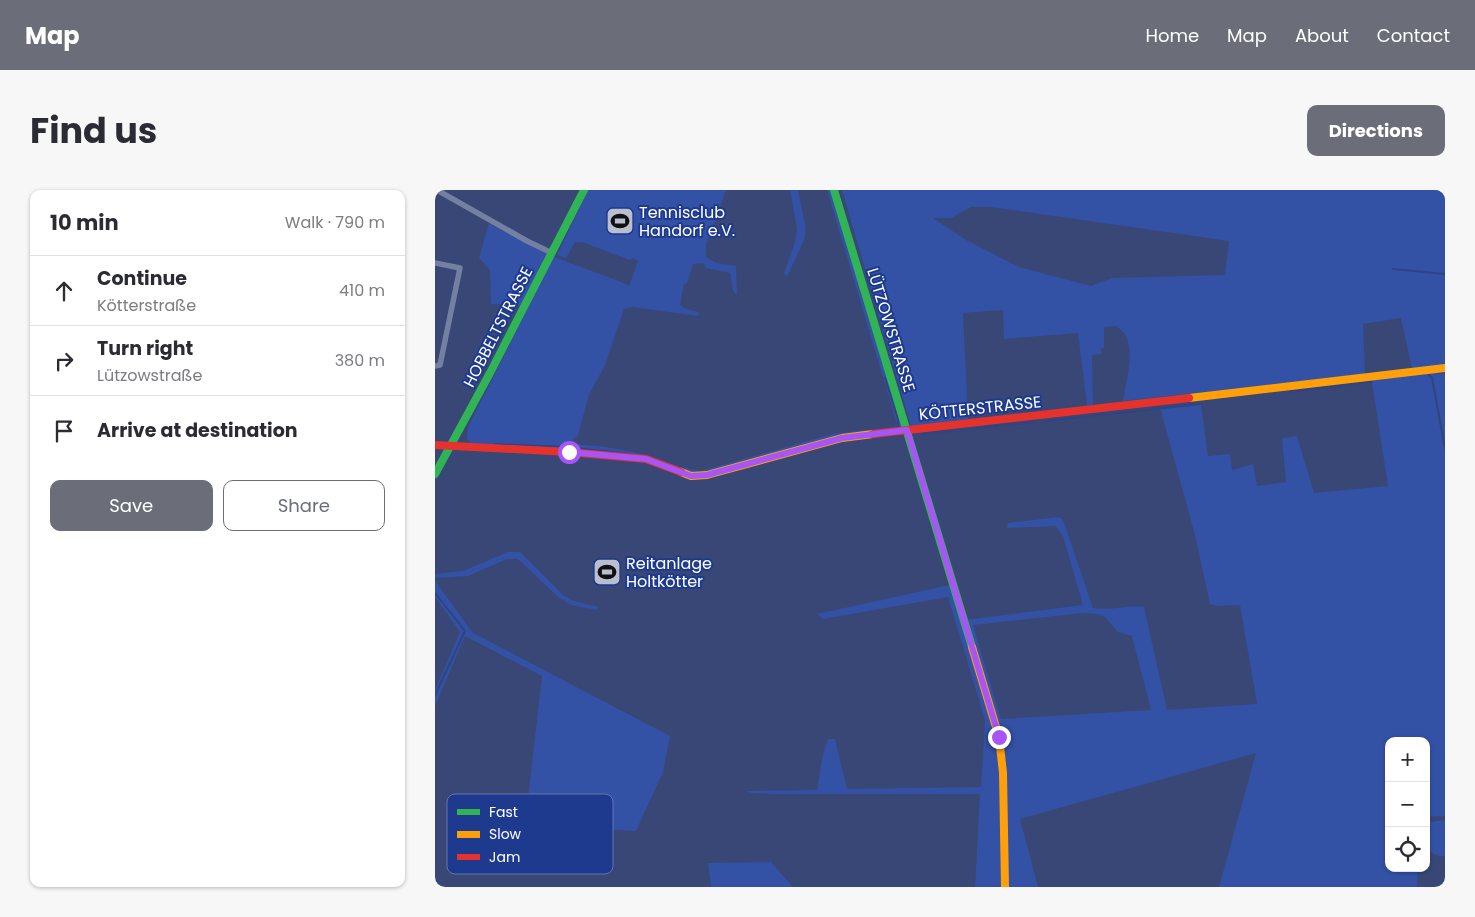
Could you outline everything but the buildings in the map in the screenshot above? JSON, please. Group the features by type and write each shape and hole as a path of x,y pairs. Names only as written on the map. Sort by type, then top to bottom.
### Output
{"street":[{"path":"437,190 552,253"},
{"name":"HOBBELTSTRASSE","path":"435,474 584,190"},
{"name":"LÜTZOWSTRASSE","path":"835,190 999,737 1003,773 1005,887"},
{"path":"435,263 460,268 440,365 435,366"},
{"name":"KÖTTERSTRASSE","path":"435,445 569,452 646,459 691,476 707,475 842,438 1445,368"}],"shaded area":[{"path":"588,190 726,190 706,245 706,257 716,263 736,266 737,295 733,291 730,273 706,268 703,263 693,264 687,283 684,284 680,305 686,309 699,312 698,316 632,307 624,309 605,365 589,395 578,435 568,444 627,450 701,471 832,434 893,427 897,424 827,190 830,190 902,423 901,427 897,431 842,438 691,476 646,459 472,444 467,439 468,427 529,306 491,304 490,270 479,258 489,223 549,255 629,286 638,261 633,258 630,260 582,242 575,242 566,258 557,255"},
{"path":"790,190 798,190 806,229 804,240 787,277 784,273 795,242 797,229"},
{"path":"842,190 1445,190 1445,366 1412,369 1401,318 1363,324 1365,374 1123,401 1130,358 1128,341 1124,333 1116,326 1104,327 1104,348 1101,349 1101,354 1092,355 1093,406 1087,405 1078,333 1004,339 1003,310 963,313 968,419 911,426","holes":["971,207 991,207 1229,241 1225,275 1112,278 1091,286 1019,267 966,240 933,218 951,218"]},
{"path":"1445,374 1445,816 1430,817 1430,737 1385,737 1385,872 1418,872 1417,887 1219,887 1256,753 1020,819 1038,887 975,887 980,794 774,794 745,791 817,790 823,754 828,739 835,739 847,789 981,787 985,720 948,597 823,619 817,614 954,584 965,620 1083,605 1063,536 1055,526 1007,528 1008,523 1059,517 1063,520 1093,608 1144,607 1167,710 1257,704 1240,605 1218,606 1210,604 1195,535 1160,408 1201,404 1208,456 1230,454 1232,470 1253,464 1257,486 1286,482 1282,438 1297,436 1314,493 1388,486 1371,376","holes":["1083,613 1104,616 1118,632 1132,636 1151,710 1001,719 973,625"]},
{"path":"508,552 520,552 562,594 571,600 598,607 596,610 571,605 559,598 518,559 507,559 468,576 435,578 435,574 463,571"},
{"path":"435,581 473,633 670,736 663,772 636,831 613,830 613,794 529,794 542,676 465,636 435,706 435,690 460,632 435,597"},
{"path":"1445,820 1445,856 1433,854 1430,851 1430,824 1435,821"},
{"path":"771,862 793,887 711,887 708,863"}],"waterway":[{"path":"1393,269 1445,274"},
{"path":"1429,375 1432,378 1445,448"},
{"path":"885,378 898,419 898,427 894,428"},
{"path":"1289,392 1372,382"},
{"path":"1045,421 1201,404"},
{"path":"923,434 1034,422"},
{"path":"495,444 566,447"},
{"path":"575,448 630,454"},
{"path":"435,593 465,631 435,695"}],"traffic: fast":[{"path":"435,474 490,373 584,190"},
{"path":"834,190 972,647"}],"traffic: slow":[{"path":"1189,398 1445,368"},
{"path":"681,472 691,476 707,475 842,438 873,434"},
{"path":"972,647 999,737 1003,773 1005,887"}],"traffic: jam":[{"path":"873,434 1189,398"},
{"path":"435,445 569,452 646,459 681,472"}],"place":[{"name":"Tennisclub Handorf e.V.","path":"620,221"},
{"name":"Reitanlage Holtkötter","path":"607,572"}],"route":[{"path":"569,452 646,459 691,476 707,475 842,438 907,430 999,737"}]}
